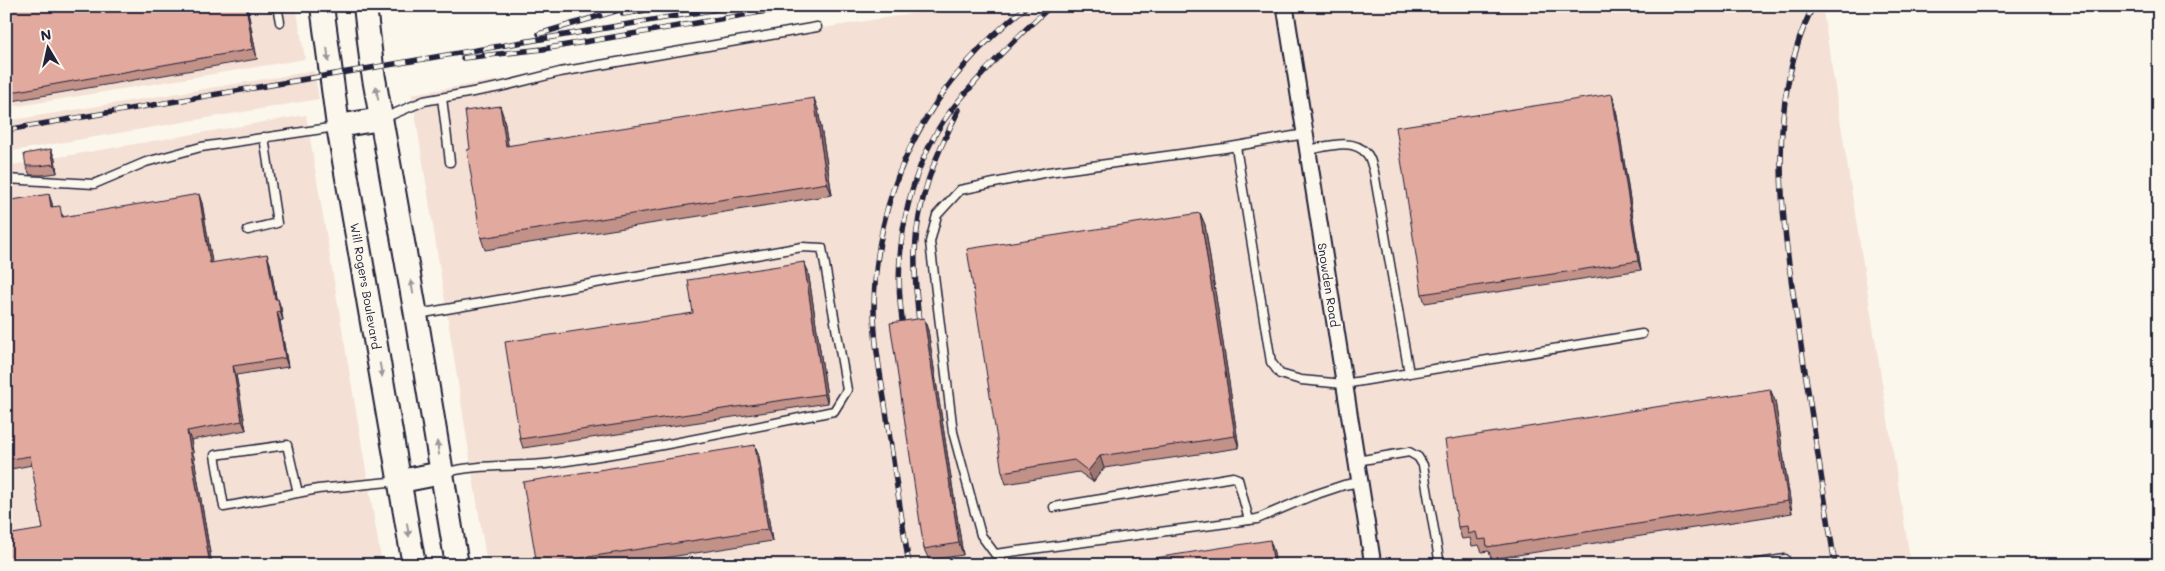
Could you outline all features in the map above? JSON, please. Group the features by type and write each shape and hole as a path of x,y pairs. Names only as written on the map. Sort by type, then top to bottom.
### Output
{"main road":[{"name":"Will Rogers Boulevard","path":"322,6 338,126 401,481 414,565"},
{"path":"365,6 381,119 416,315 457,565"},
{"path":"338,126 381,119"},
{"path":"401,481 442,473"}],"street":[{"name":"Snowden Road","path":"1285,6 1373,565"}],"lane":[{"path":"277,6 280,22"},
{"path":"381,119 424,101 500,87 560,72 817,27"},
{"path":"442,98 450,162"},
{"path":"6,179 94,184 156,160 201,147 338,126"},
{"path":"1305,134 1236,147 1048,172 960,190 937,215 930,242 953,432 981,535 995,554 1257,519 1311,496 1344,485 1360,482"},
{"path":"248,230 277,223 264,137"},
{"path":"1308,150 1346,144 1361,149 1369,155 1374,172 1409,373"},
{"path":"1236,147 1271,362 1280,374 1301,380 1344,384 1642,334"},
{"path":"416,315 802,246 822,248 847,390 834,410 682,442 550,463 464,467 442,473"},
{"path":"298,493 288,445 214,455 224,507 298,493 318,489 401,481"},
{"path":"1357,461 1409,452 1418,456 1423,465 1440,565"},
{"path":"1054,507 1233,477 1238,479 1249,520"},
{"path":"1746,565 1785,559"}],"shaded area":[{"path":"6,6 296,6 305,59 6,108"},
{"path":"959,6 1822,6 1911,565 487,565 412,94"},
{"path":"314,71 319,99 6,152 6,121"},
{"path":"306,115 382,565 6,565 6,166"}],"building":[{"path":"6,6 246,6 253,49 6,93"},
{"path":"1612,94 1638,261 1422,294 1396,127"},
{"path":"814,98 827,183 481,238 467,150 470,149 465,111 500,106 506,146"},
{"path":"51,149 54,164 26,166 24,154"},
{"path":"6,194 11,194 12,200 49,194 51,207 60,206 62,217 199,194 210,263 267,254 275,299 278,299 280,311 277,312 285,358 233,366 242,421 187,431 210,565 6,565 6,535 43,529 30,456 6,460"},
{"path":"1200,213 1235,436 1100,456 1088,471 1074,460 1002,472 967,249"},
{"path":"804,262 824,394 520,439 505,342 693,313 688,280"},
{"path":"924,318 959,543 924,549 890,323"},
{"path":"1770,389 1788,501 1487,547 1486,539 1478,540 1476,532 1468,534 1467,526 1458,527 1445,440"},
{"path":"755,445 768,529 537,565 523,482"},
{"path":"1270,540 1274,565 1110,565"}],"railway":[{"path":"539,34 632,6"},
{"path":"623,14 670,6"},
{"path":"6,130 735,6"},
{"path":"463,58 543,49 797,6"},
{"path":"909,565 875,335 874,309 877,263 885,219 897,178 914,140 936,103 962,69 992,36 1027,6"},
{"path":"904,332 899,281 903,230 915,180 925,156 940,126 961,98 1004,51 1051,6"},
{"path":"1813,6 1797,47 1787,90 1782,133 1781,177 1789,265 1835,565"},
{"path":"919,322 915,262 919,215 935,161 959,110"}]}
